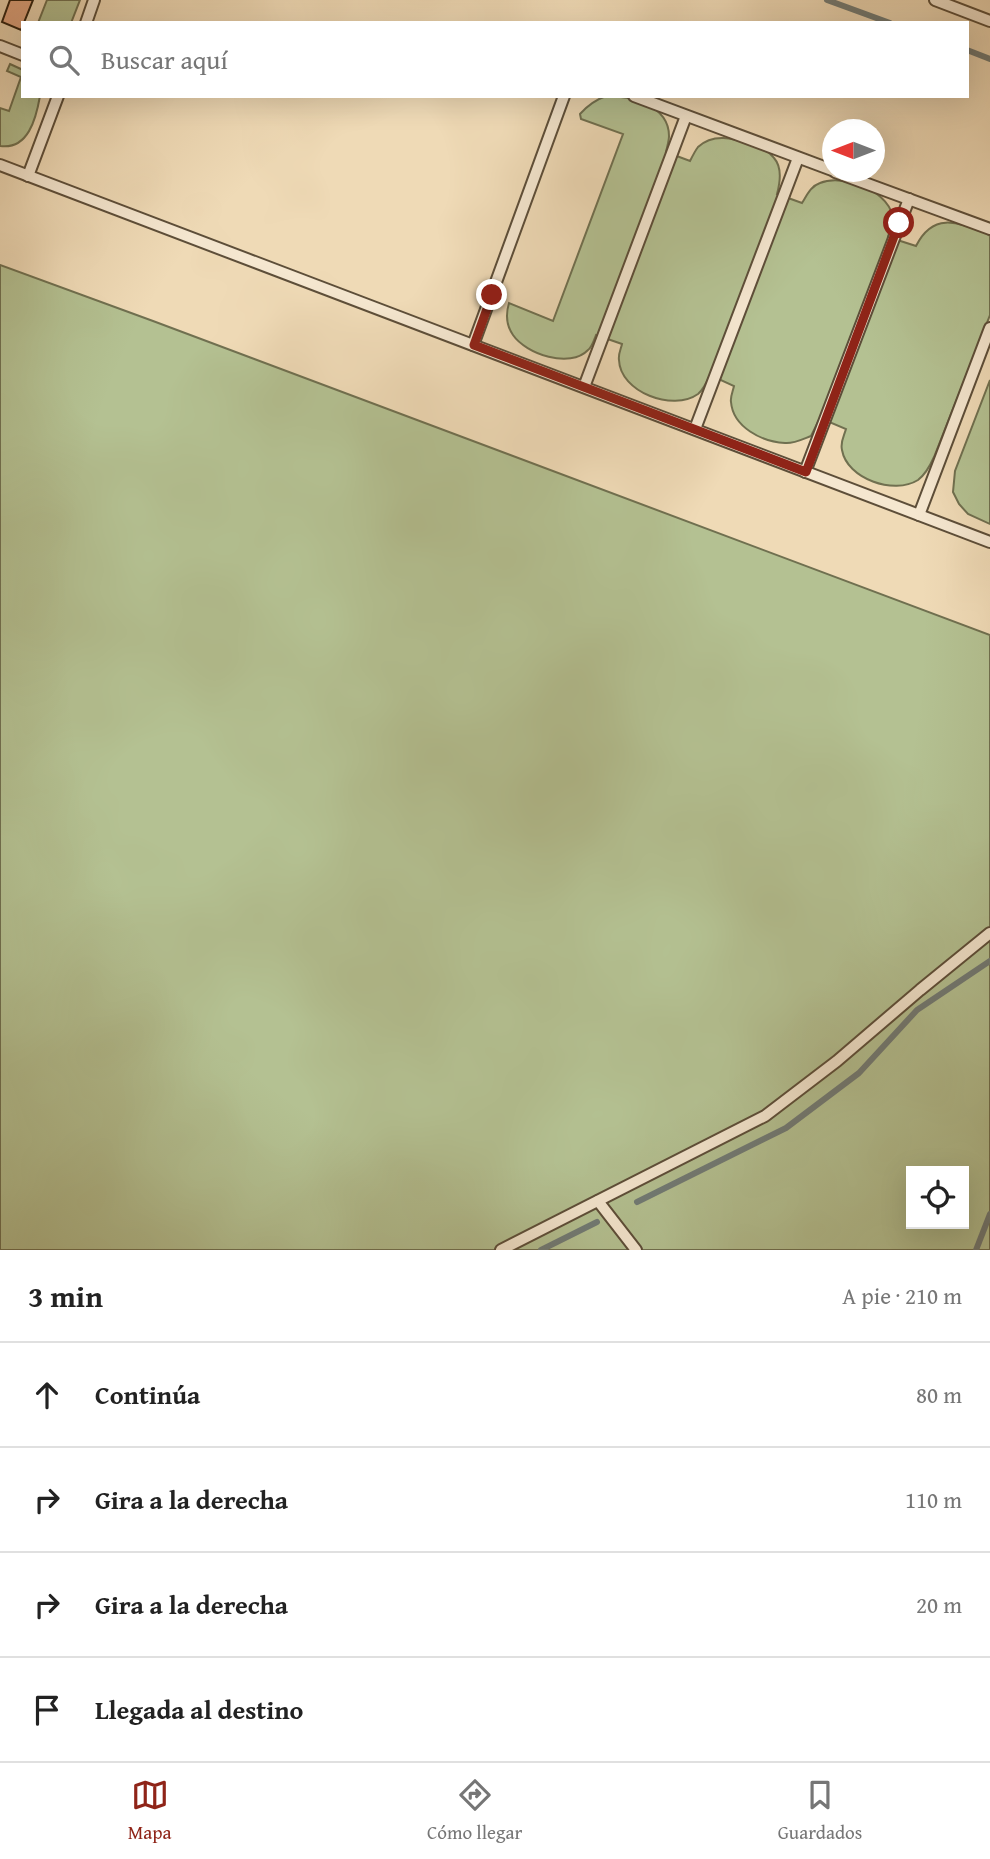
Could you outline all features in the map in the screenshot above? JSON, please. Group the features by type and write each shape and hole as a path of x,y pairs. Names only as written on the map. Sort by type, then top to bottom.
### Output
{"lane":[{"path":"87,21 94,0"},
{"path":"935,0 990,21"},
{"path":"0,46 21,54"},
{"path":"28,176 57,98"},
{"path":"474,345 563,98"},
{"path":"639,98 822,167"},
{"path":"584,387 686,116"},
{"path":"695,429 798,158"},
{"path":"0,165 990,542"},
{"path":"863,182 990,229"},
{"path":"806,472 909,199"},
{"path":"919,515 990,328"},
{"path":"501,1250 765,1116 836,1061 990,933"},
{"path":"598,1201 636,1250"}],"green space":[{"path":"47,0 80,0 72,21 39,21"},
{"path":"10,64 21,69 21,77 7,71"},
{"path":"21,77 21,98 40,98 36,114 24,138 10,146 0,146 0,108 9,111"},
{"path":"602,98 626,98 647,104 663,117 667,125 669,138 666,152 690,161 698,147 717,138 737,140 763,149 772,155 779,166 777,194 802,203 820,183 848,182 866,187 885,201 891,211 893,223 888,237 916,246 930,228 938,224 956,223 990,236 990,315 934,457 928,470 918,480 897,486 885,485 862,476 846,460 842,450 846,429 820,418 811,436 795,442 767,440 750,432 733,411 731,400 734,386 710,375 704,388 687,399 662,400 650,396 638,390 622,371 619,354 622,344 596,335 591,347 580,356 560,359 538,353 519,342 509,327 509,303 553,321 623,134 581,119 580,114"},
{"path":"0,265 990,635 990,1250 0,1250"},
{"path":"990,380 990,524 968,514 953,492 955,471"}],"building":[{"path":"10,0 33,0 25,21 21,21 21,30 2,22"}],"waterway":[{"path":"827,0 885,21"},
{"path":"969,51 990,59"},
{"path":"637,1202 786,1128 859,1073 917,1010 990,961"},
{"path":"976,1250 990,1214"},
{"path":"541,1250 597,1222"}],"route":[{"path":"492,295 474,345 806,472 899,223"}]}
